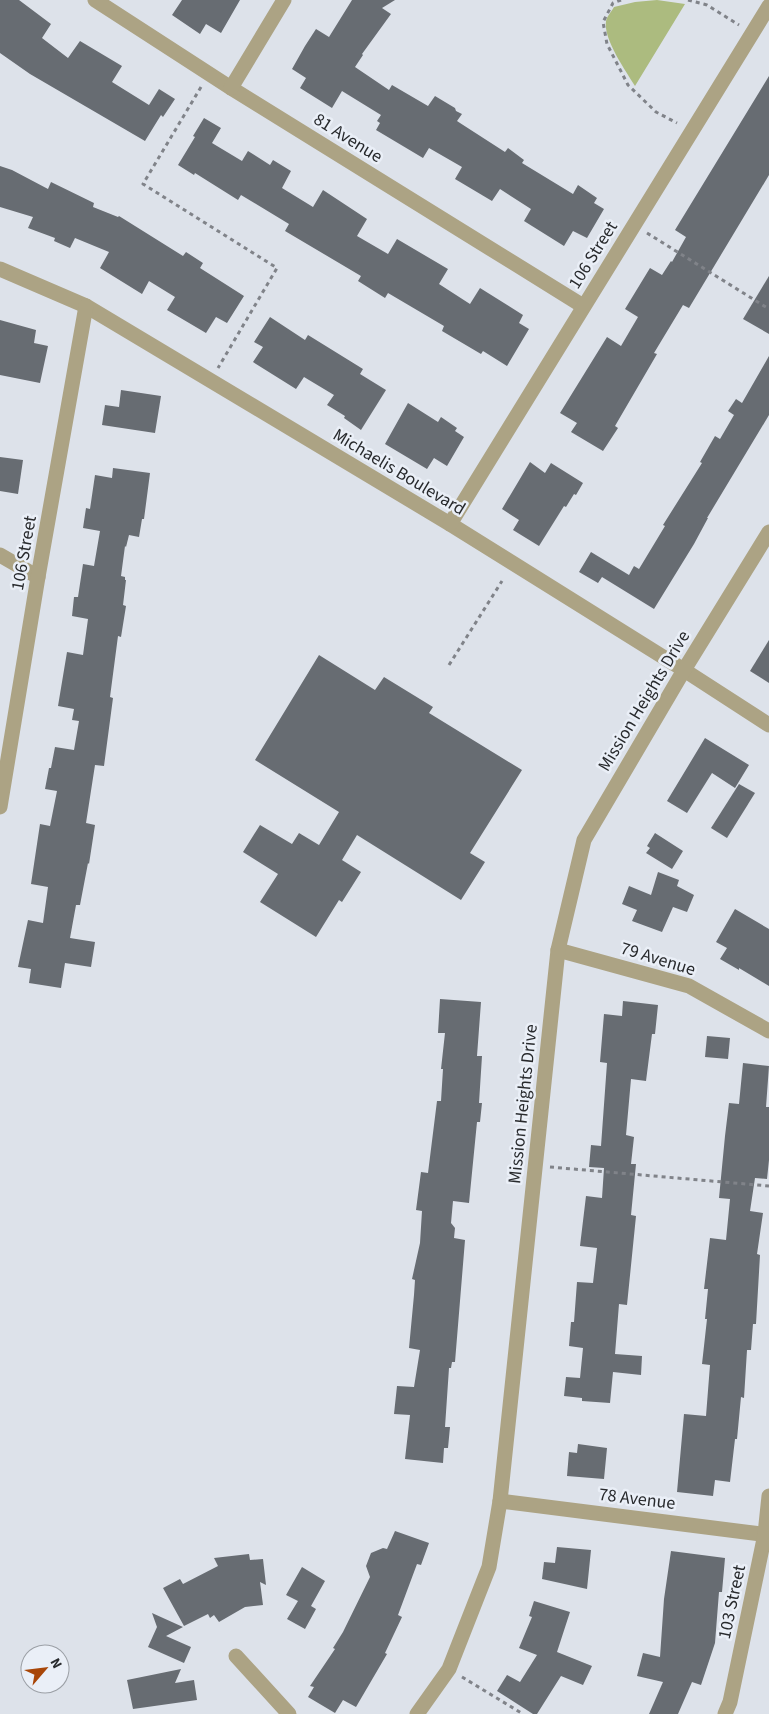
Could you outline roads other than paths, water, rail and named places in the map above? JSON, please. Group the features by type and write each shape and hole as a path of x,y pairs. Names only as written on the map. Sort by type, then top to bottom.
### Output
{"street":[{"name":"81 Avenue","path":"95,0 231,88 583,306"},
{"path":"231,88 284,0"},
{"name":"106 Street","path":"450,524 769,6"},
{"name":"Michaelis Boulevard","path":"0,270 86,306 450,524 769,725"},
{"name":"106 Street","path":"0,807 86,306"},
{"name":"Mission Heights Drive","path":"417,1714 449,1669 489,1567 500,1501 558,950 584,840 684,670 769,532"},
{"path":"0,555 38,577"},
{"name":"79 Avenue","path":"558,950 689,986 769,1031"},
{"name":"103 Street","path":"725,1714 730,1702 767,1534 769,1496"},
{"name":"78 Avenue","path":"500,1501 767,1534"},
{"path":"236,1656 289,1714"}]}
